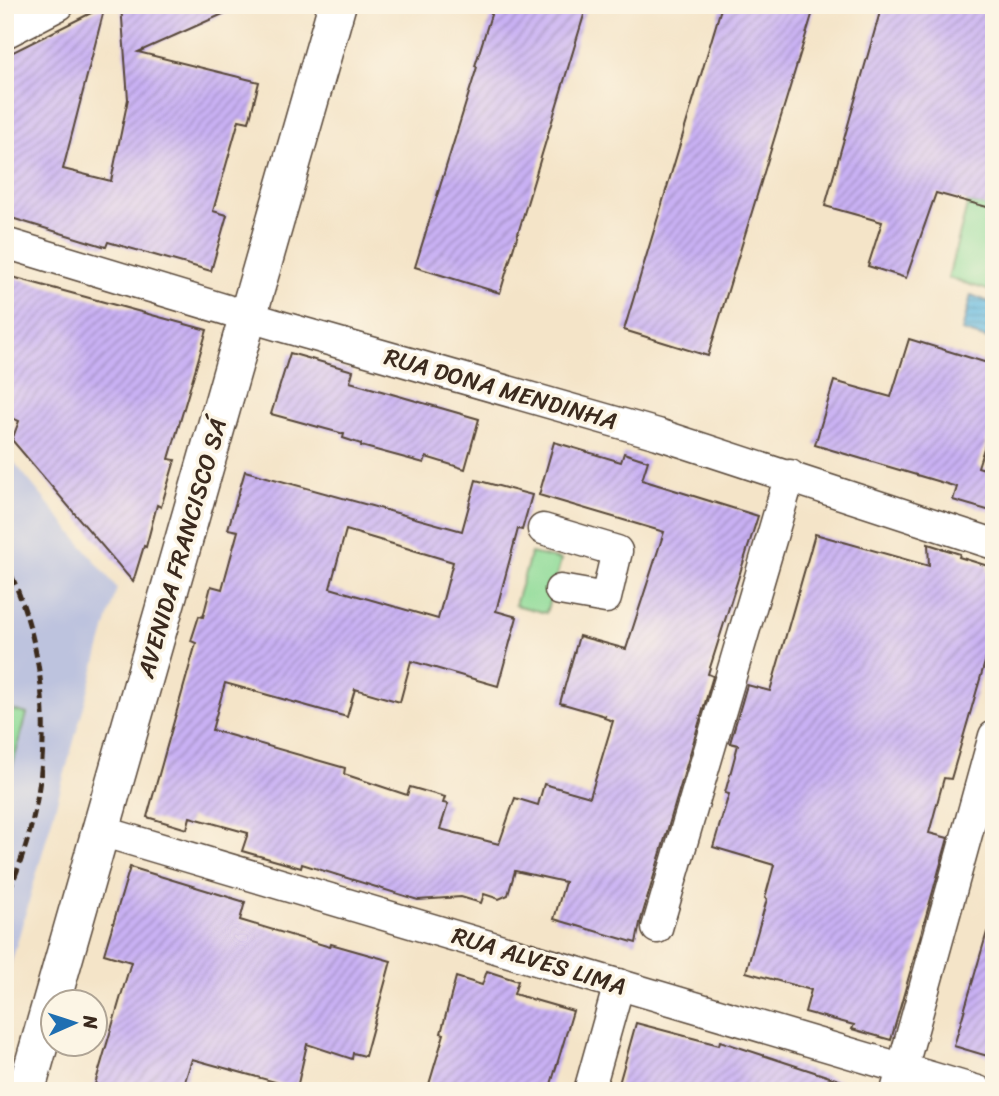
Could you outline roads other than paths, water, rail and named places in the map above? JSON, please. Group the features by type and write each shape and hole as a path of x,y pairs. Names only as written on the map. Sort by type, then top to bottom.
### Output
{"main road":[{"name":"AVENIDA FRANCISCO SÁ","path":"26,1091 337,5"}],"street":[{"path":"5,33 59,5"},
{"name":"RUA DONA MENDINHA","path":"5,243 659,434 994,544"},
{"path":"657,928 790,475"},
{"path":"543,529 617,551 607,598 560,590"},
{"path":"899,1080 994,736"},
{"name":"RUA ALVES LIMA","path":"101,831 619,984 899,1080 978,1091"},
{"path":"589,1091 619,984"}],"water":[{"path":"971,295 994,304 994,341 962,331"}],"railway":[{"path":"5,562 22,602 34,644 41,687 43,730 41,774 33,817 21,859 5,899"}]}
